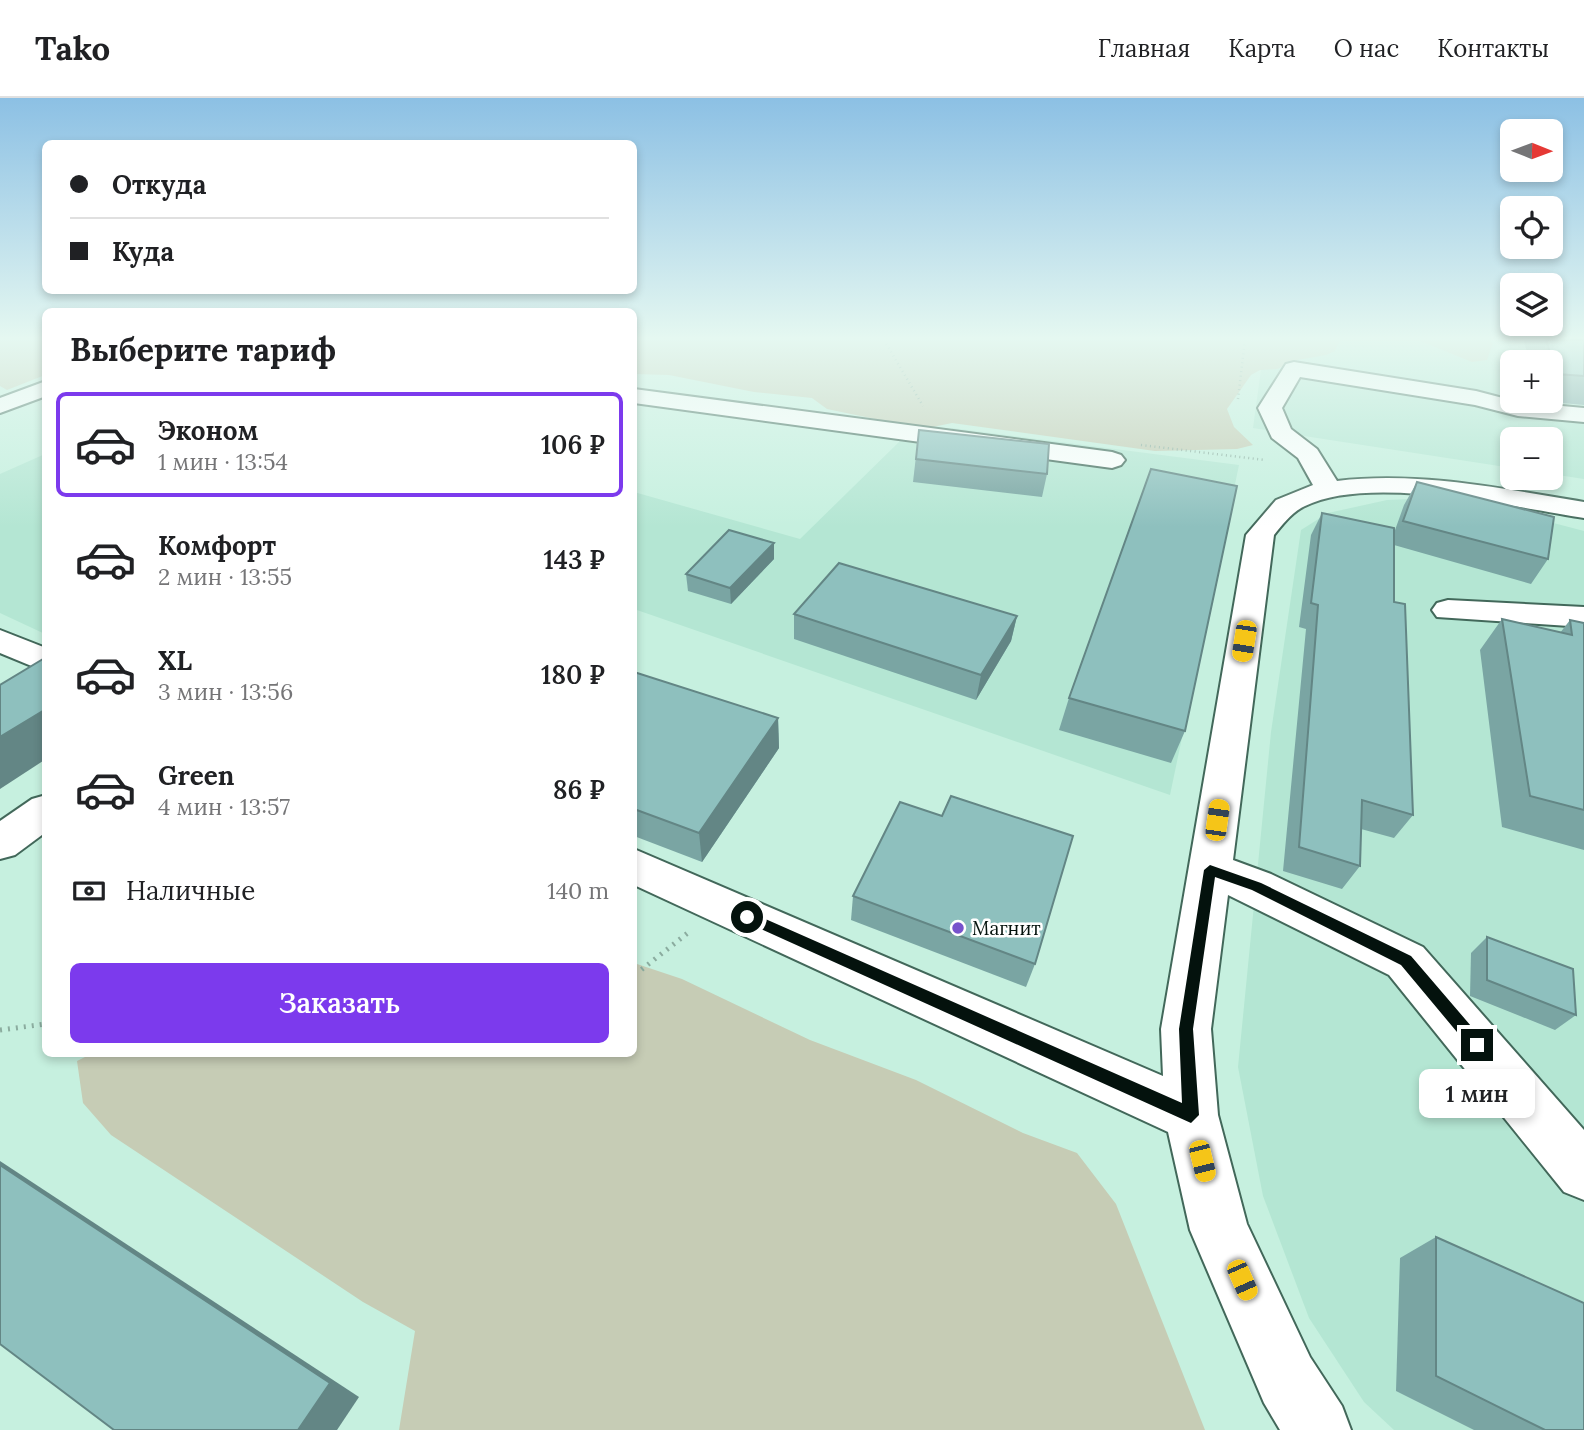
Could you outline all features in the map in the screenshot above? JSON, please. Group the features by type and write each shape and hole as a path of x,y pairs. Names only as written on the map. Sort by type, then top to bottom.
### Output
{"street":[{"path":"680,402 1112,460"},
{"path":"1274,402 1270,408 1282,433 1308,454 1328,488"},
{"path":"1492,402 1518,409 1584,415"},
{"path":"1318,1430 1287,1380 1219,1230 1191,1115 1186,1029 1260,536 1275,513 1298,498 1328,488 1400,487 1584,510"},
{"path":"1448,610 1584,617"},
{"path":"0,640 42,659"},
{"path":"0,843 42,813"},
{"path":"637,867 1191,1115"},
{"path":"1210,870 1256,887 1406,961 1584,1172"}],"path":[{"path":"921,402 924,408"},
{"path":"637,969 641,970 723,906"},
{"path":"0,1030 42,1025"}],"shaded area":[{"path":"818,402 1232,402 1227,409 1234,427 1253,445 1237,449 1155,451 952,423 923,429 827,409"},
{"path":"1257,402 1500,402 1500,413 1563,413 1563,402 1584,402 1584,479 1563,476 1563,427 1500,427 1500,466 1253,428"},
{"path":"952,428 1239,465 1170,795 637,610 637,493 800,539 900,441 944,447"},
{"path":"42,455 42,633 0,613 0,474"},
{"path":"1410,499 1512,512 1584,531 1584,1430 1394,1430 1364,1402 1309,1318 1263,1196 1238,1067 1271,732 1301,530 1328,513 1387,500"},
{"path":"637,964 682,979 810,1040 916,1080 1023,1133 1077,1153 1116,1204 1205,1430 399,1430 415,1331 363,1302 111,1135 83,1103 77,1061 85,1057 637,1057"}],"building":[{"path":"919,430 1049,444 1047,474 916,459"},
{"path":"1151,469 1237,486 1185,731 1069,698"},
{"path":"1417,482 1554,517 1548,559 1403,521"},
{"path":"1322,513 1394,528 1394,602 1405,604 1413,815 1362,800 1360,866 1299,847 1318,605 1311,603"},
{"path":"729,530 774,543 730,588 686,574"},
{"path":"839,563 1017,616 981,675 794,614"},
{"path":"1502,619 1572,635 1570,620 1584,623 1584,810 1530,796"},
{"path":"42,660 42,711 0,737 0,685"},
{"path":"637,673 778,718 699,833 637,810"},
{"path":"951,796 1073,836 1035,964 853,896 900,802 942,816"},
{"path":"1487,937 1573,969 1576,1015 1487,980"},
{"path":"0,1165 330,1383 298,1430 114,1430 0,1344"},
{"path":"1436,1237 1584,1303 1584,1430 1545,1430 1436,1376"}],"place":[{"name":"Магнит","path":"958,928"}],"route":[{"path":"747,917 1191,1115 1186,1029 1210,870 1256,887 1406,961 1477,1045"}]}
